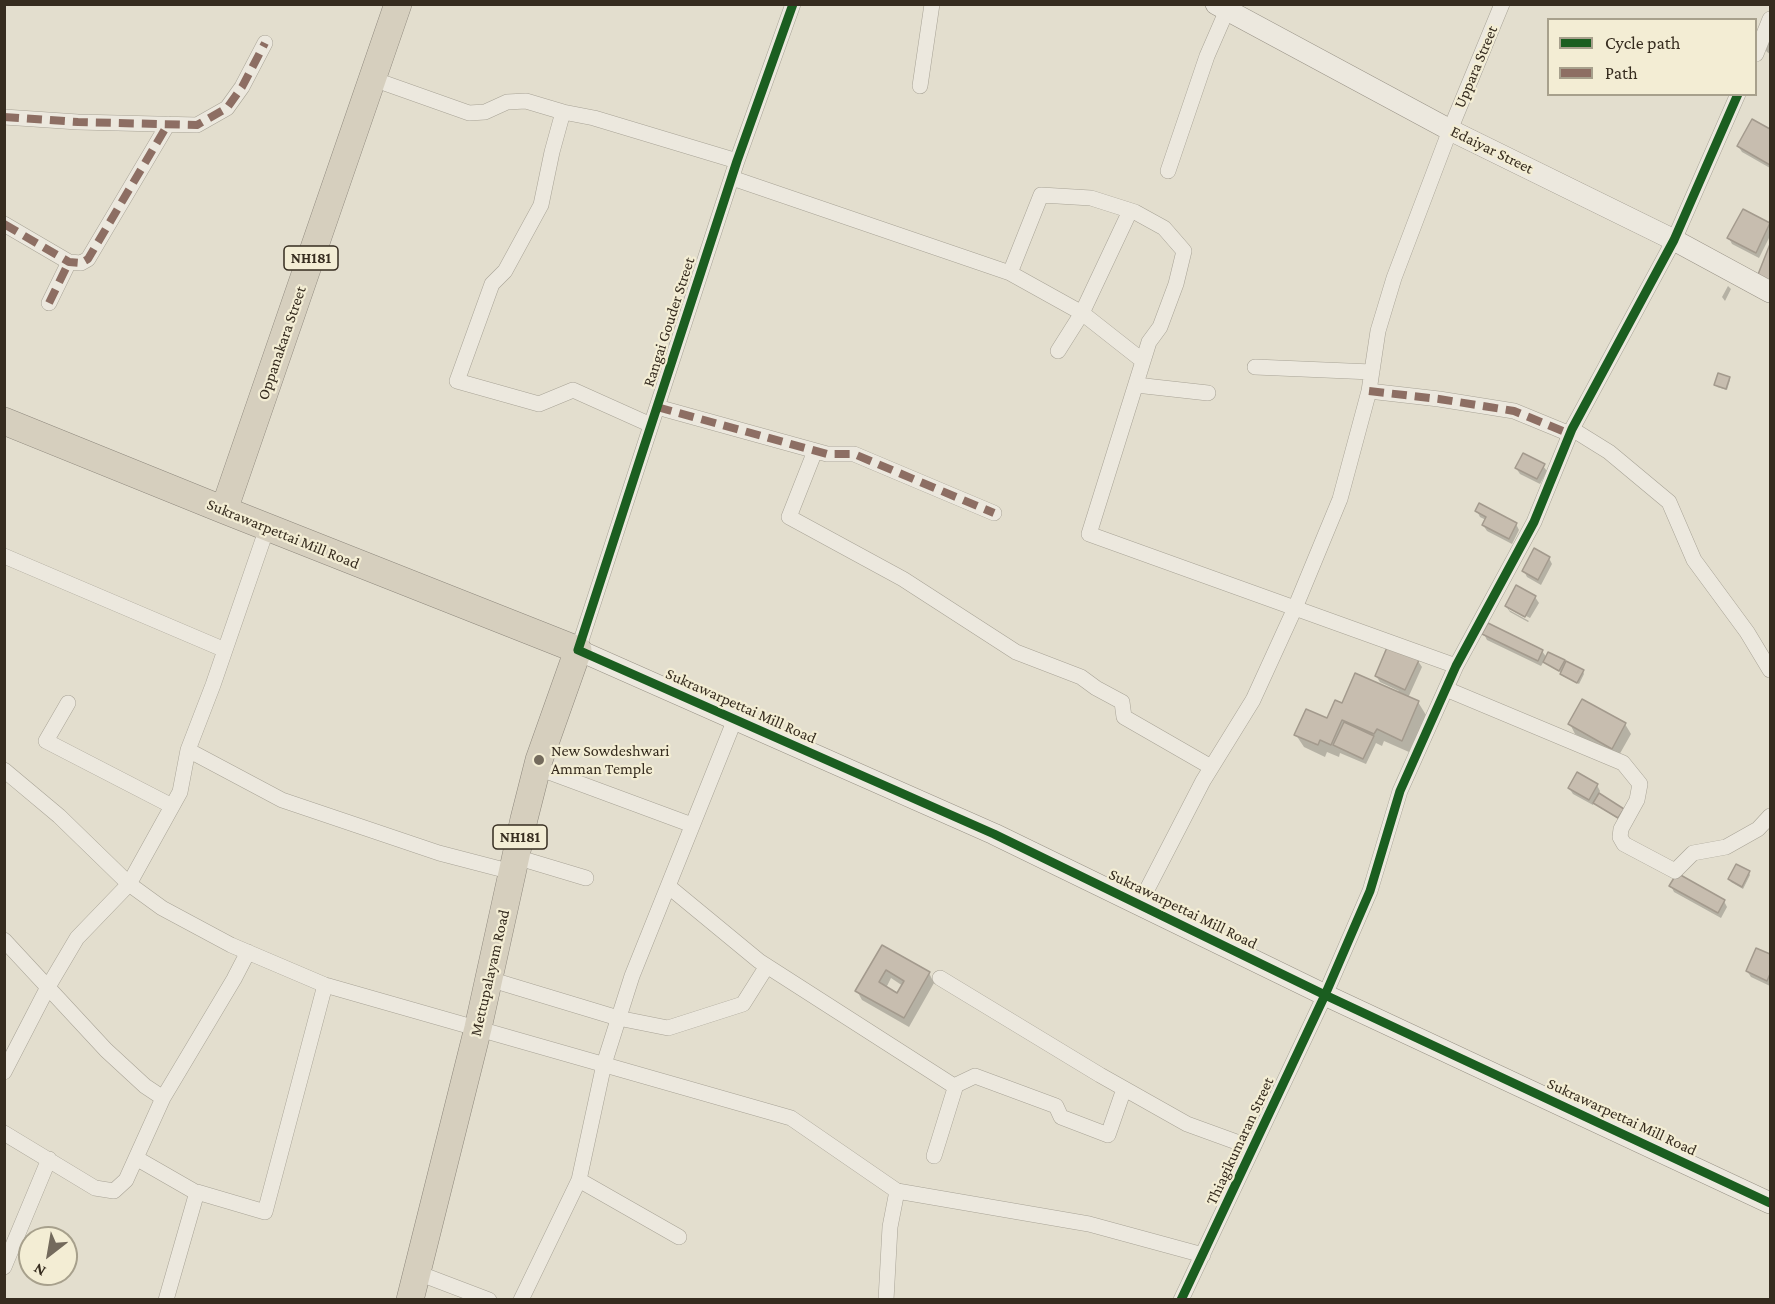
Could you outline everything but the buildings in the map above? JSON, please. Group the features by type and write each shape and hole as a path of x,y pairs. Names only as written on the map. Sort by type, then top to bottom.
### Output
{"highway":[{"name":"Oppanakara Street","path":"224,510 398,4"},
{"name":"Sukrawarpettai Mill Road","path":"4,421 267,528 578,650"},
{"name":"Mettupalayam Road","path":"410,1299 478,1028 538,768 578,650"}],"street":[{"name":"Rangai Gouder Street","path":"578,650 736,162 793,4"},
{"path":"920,86 932,4"},
{"name":"Uppara Street","path":"1139,905 1211,767 1253,700 1295,608 1340,500 1369,391 1378,331 1394,278 1450,130 1502,4"},
{"path":"1168,171 1221,7"},
{"name":"Edaiyar Street","path":"1221,7 1450,130 1674,240 1770,291"},
{"path":"1757,49 1770,19"},
{"path":"4,117 78,122 197,125 227,108 242,87 265,43"},
{"path":"373,79 469,113 485,112 507,102 526,101 562,112 594,117 736,162"},
{"name":"Thiagikumaran Street","path":"1181,1299 1325,995 1370,891 1400,791 1456,666 1534,522 1571,431 1674,240 1737,96"},
{"path":"562,112 541,205 505,271 492,284 458,381 539,404 573,390 651,425"},
{"path":"4,224 69,262 81,263 88,259 168,124"},
{"path":"732,178 1010,273 1082,314 1143,361"},
{"path":"1010,273 1041,195 1091,198 1130,211 1164,228 1184,251 1176,284 1160,327 1149,342 1089,534 1456,666"},
{"path":"1058,351 1082,314 1130,211"},
{"path":"49,303 69,262"},
{"path":"1255,367 1372,372"},
{"path":"1136,385 1208,393"},
{"path":"1369,391 1514,411 1571,431 1609,452 1669,502 1694,560 1747,632 1770,670"},
{"path":"657,406 827,454 854,454 994,513"},
{"path":"815,451 789,517 903,579 1016,652 1081,677 1122,702 1124,717 1211,767"},
{"path":"4,1072 48,987 77,938 129,884 180,792 188,750 267,528"},
{"path":"4,556 225,650"},
{"name":"Sukrawarpettai Mill Road","path":"578,650 994,834 1325,995 1770,1203"},
{"path":"1446,689 1623,763 1640,784 1637,800 1621,829 1620,837 1624,844 1675,871 1693,853 1726,846 1758,829 1770,816"},
{"path":"68,704 46,741 172,806"},
{"path":"521,1299 579,1180 604,1064 632,976 735,719"},
{"path":"188,750 282,800 439,853 586,878"},
{"path":"538,768 692,825"},
{"path":"4,770 59,816 129,884 162,908 231,945 325,985 791,1118 897,1191 1089,1224 1203,1255"},
{"path":"668,886 767,966 954,1086 975,1076 1056,1106 1061,1117 1108,1136 1124,1089"},
{"path":"4,940 106,1050 145,1086 163,1098"},
{"path":"4,1133 95,1188 114,1191 126,1180 163,1098 248,952"},
{"path":"489,979 618,1018 668,1028 743,1004 767,966"},
{"path":"940,978 1124,1089 1187,1124 1253,1148"},
{"path":"136,1158 197,1193 265,1212 325,985"},
{"path":"934,1156 956,1084"},
{"path":"4,1267 49,1159"},
{"path":"579,1180 678,1237"},
{"path":"885,1299 890,1227 897,1191"},
{"path":"166,1299 197,1193"},
{"path":"418,1273 489,1299"}],"marked path":[{"path":"4,117 78,122 197,125 227,108 242,87 265,43"},
{"path":"4,224 69,262 81,263 88,259 168,124"},
{"path":"49,303 69,262"},
{"path":"1369,391 1514,411 1570,434"},
{"path":"657,407 827,454 854,454 994,513"}],"cycle path":[{"path":"793,4 737,161 578,650 994,834 1325,995 1770,1203"},
{"path":"1181,1300 1325,995 1370,891 1400,791 1456,666 1534,522 1572,429 1674,240 1737,96"}],"place":[{"name":"New Sowdeshwari Amman Temple","path":"539,760"}]}
